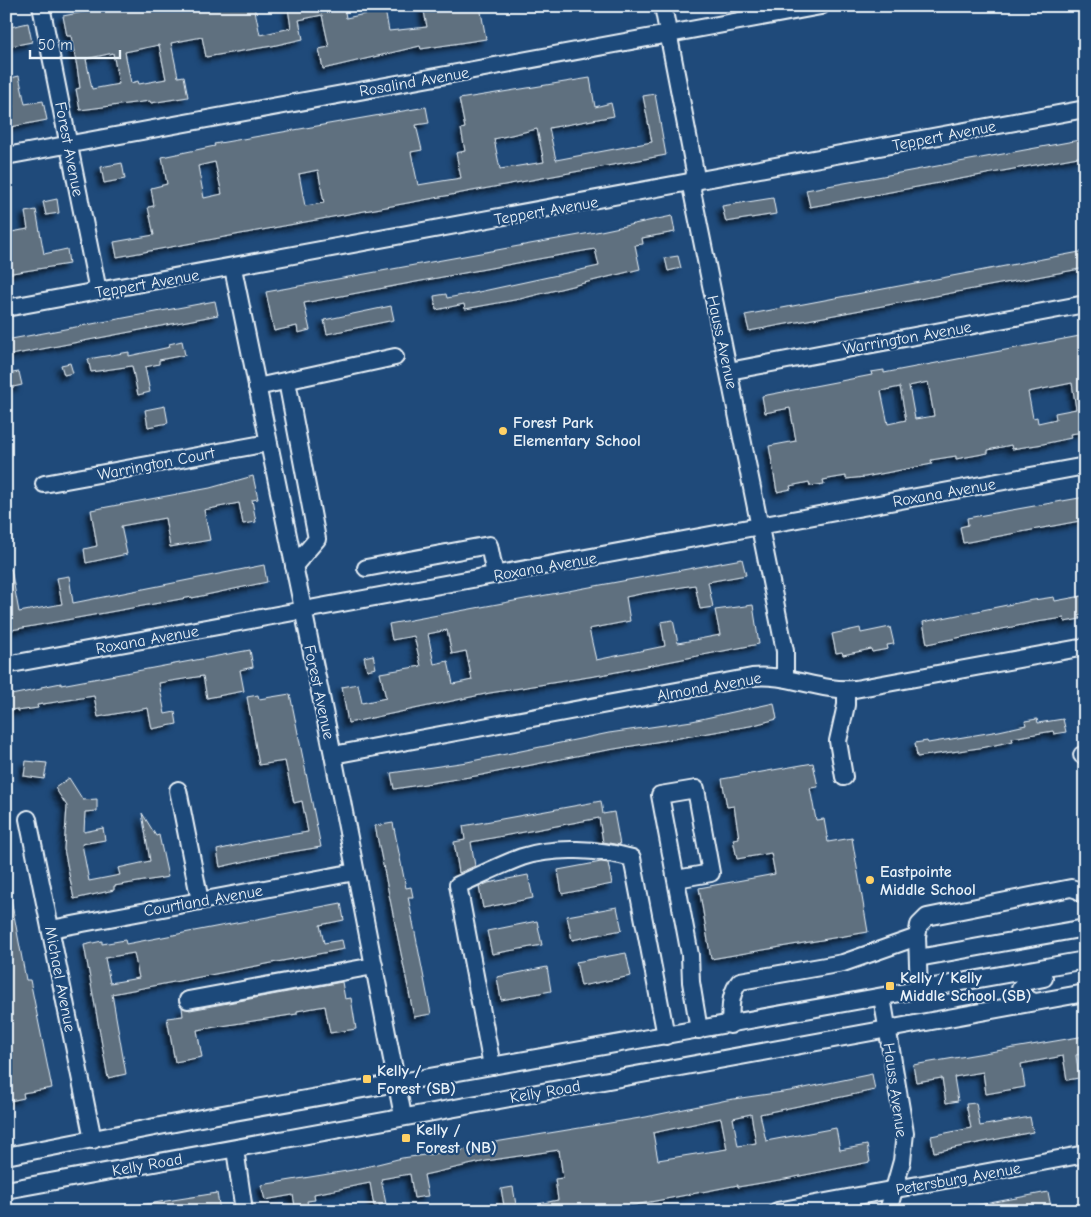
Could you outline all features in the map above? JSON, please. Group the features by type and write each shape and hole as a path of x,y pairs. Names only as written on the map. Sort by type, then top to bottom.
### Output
{"street":[{"name":"Forest Avenue","path":"41,6 98,291"},
{"name":"Hauss Avenue","path":"663,6 695,172 693,196 785,651 784,678"},
{"name":"Rosalind Avenue","path":"6,156 821,6"},
{"name":"Teppert Avenue","path":"6,308 233,268 1085,109"},
{"name":"Forest Avenue","path":"233,268 333,755 403,1116"},
{"name":"Warrington Avenue","path":"729,371 1085,304"},
{"path":"257,387 394,357"},
{"path":"286,380 317,539 294,566"},
{"name":"Warrington Court","path":"44,484 268,443"},
{"name":"Roxana Avenue","path":"6,665 1085,466"},
{"path":"366,568 489,544 495,575"},
{"name":"Almond Avenue","path":"333,755 752,677 770,675 846,690 1085,647"},
{"path":"844,777 838,740 846,705 846,690"},
{"path":"676,880 711,873 696,789 660,795 690,955 692,982 700,1030"},
{"path":"178,790 200,901"},
{"name":"Michael Avenue","path":"28,819 93,1140"},
{"path":"492,1066 458,885 523,857 556,851 614,853 632,858 666,1036"},
{"name":"Courtland Avenue","path":"50,928 355,872"},
{"path":"919,990 918,925 927,917 1071,888 1085,895"},
{"path":"918,958 1085,928"},
{"path":"730,1025 732,995 734,988 740,981 843,963 917,937"},
{"path":"1034,1002 1021,994 1020,988 1024,982 1077,971 1085,961"},
{"name":"Kelly Road","path":"6,1156 206,1117 1085,961"},
{"path":"188,1000 374,966"},
{"name":"Kelly Road","path":"6,1190 1085,993"},
{"name":"Hauss Avenue","path":"882,997 905,1134 902,1161 888,1211"},
{"path":"235,1149 244,1211"},
{"name":"Petersburg Avenue","path":"777,1211 1080,1155"}],"building":[{"path":"114,6 254,6 260,35 291,28 288,8 297,6 344,6 346,18 385,10 389,31 427,27 423,6 480,6 486,39 421,49 420,46 323,69 319,49 329,47 322,15 299,20 303,39 272,46 206,57 202,37 171,43 178,77 184,76 188,97 151,103 150,101 80,110 76,89 80,88 77,67 71,36 67,36 63,16","holes":["159,45 166,79 139,84 138,81 131,83 125,52","113,53 119,84 92,89 86,59"]},
{"path":"28,23 32,42 6,47 6,28"},
{"path":"19,76 25,104 43,101 47,120 11,127 7,108 13,107 7,79"},
{"path":"590,78 595,107 611,103 614,116 549,128 556,160 652,142 643,96 655,94 666,155 117,257 114,242 154,235 148,207 154,206 151,188 167,184 162,157 215,146 214,144 426,107 429,123 416,125 422,150 411,152 418,185 461,178 456,153 465,151 461,129 465,128 459,99","holes":["537,129 544,162 500,169 494,139","215,162 222,194 204,198 198,166","318,170 324,203 305,206 299,174"]},
{"path":"1085,139 1085,155 1078,157 810,207 806,190"},
{"path":"122,163 125,179 104,183 101,167"},
{"path":"773,198 776,214 726,222 722,206"},
{"path":"57,199 59,213 46,215 43,202"},
{"path":"36,210 44,254 67,249 69,264 6,274 6,233 28,229 25,212"},
{"path":"672,216 675,232 642,238 643,244 635,245 640,269 520,299 465,309 464,304 436,310 434,296 446,294 447,298 599,266 595,249 304,303 310,330 298,333 297,326 274,331 266,292 596,232"},
{"path":"1085,251 1085,268 749,331 745,315"},
{"path":"678,256 681,268 668,271 665,258"},
{"path":"215,301 218,315 6,356 6,340"},
{"path":"391,306 394,320 327,334 324,320"},
{"path":"1085,335 1085,352 1079,353 1085,385 1085,432 1070,434 1071,438 1043,444 1012,449 1011,445 988,450 988,453 956,459 956,456 931,460 932,464 865,477 846,479 846,476 823,480 824,484 810,486 809,482 790,486 791,489 777,492 769,446 796,441 790,408 765,413 762,396 872,375 871,372 884,370 884,373","holes":["928,382 934,416 915,419 909,386","1072,383 1076,409 1055,413 1056,419 1038,423 1037,417 1033,418 1028,392","900,387 906,420 888,424 881,391"]},
{"path":"182,341 185,355 159,360 159,364 145,367 150,392 138,395 132,366 91,372 88,359 129,352 129,356 170,347 169,344"},
{"path":"70,363 73,373 64,375 61,365"},
{"path":"19,372 22,385 9,388 6,374"},
{"path":"165,406 168,423 148,427 145,410"},
{"path":"253,476 258,499 252,500 256,522 243,524 239,503 204,510 210,540 170,547 165,518 121,526 127,554 86,563 84,549 97,546 91,510 210,488"},
{"path":"1085,497 1085,520 963,543 960,527 968,525 967,518"},
{"path":"742,559 746,575 708,582 713,607 700,609 695,585 645,593 626,597 630,621 589,629 596,660 665,646 661,622 673,620 678,643 720,635 715,610 753,605 759,644 601,675 490,693 348,723 342,687 358,684 362,703 386,698 380,673 421,666 414,636 392,640 389,624","holes":["447,630 452,654 466,651 472,680 453,684 448,661 434,664 428,634"]},
{"path":"264,565 267,582 192,598 6,631 6,570 11,569 19,612 62,604 57,578 69,576 73,603"},
{"path":"1082,596 1085,614 1079,615 1080,619 1065,622 1064,618 1037,622 927,644 923,622 1027,601 1054,597 1055,601"},
{"path":"890,627 894,644 887,645 888,649 872,652 871,649 843,655 842,652 836,653 832,634 860,628 861,633"},
{"path":"250,650 253,667 240,670 244,691 207,698 203,676 159,683 165,714 175,712 177,724 152,729 148,708 98,717 94,696 37,705 38,708 6,711 6,696 41,689 41,687 61,683 61,685"},
{"path":"373,655 376,668 367,670 364,657"},
{"path":"290,694 321,847 220,867 217,850 264,839 308,832 302,801 294,803 285,761 259,765 247,697 258,695 259,699"},
{"path":"774,703 777,719 750,726 591,753 482,775 394,789 391,773 467,762 609,733 692,721"},
{"path":"1037,719 1038,723 1063,719 1066,732 1054,734 1053,731 1012,738 1013,741 986,747 917,757 915,743 927,741 928,743 999,731 1026,725 1025,721"},
{"path":"26,761 47,763 44,779 24,776"},
{"path":"813,763 818,787 810,788 816,820 824,819 828,842 852,838 868,932 711,959 699,888 775,874 771,853 737,859 733,839 739,838 734,806 727,807 722,779"},
{"path":"69,778 83,800 97,799 97,811 85,812 84,832 103,828 105,840 82,844 89,881 120,875 118,868 150,861 142,813 156,836 159,835 168,877 114,886 114,890 74,899 64,849 67,806 55,788"},
{"path":"601,801 603,814 614,812 620,845 603,842 599,818 471,842 475,866 459,873 454,842 465,840 463,826"},
{"path":"393,823 406,888 411,887 413,897 408,897 431,1014 414,1017 375,826"},
{"path":"601,862 608,863 612,884 562,894 558,870"},
{"path":"528,875 533,898 483,908 479,887 488,883"},
{"path":"11,899 26,980 30,980 52,1088 23,1093 24,1098 10,1101 6,1074 6,900"},
{"path":"341,903 344,920 320,925 324,943 342,940 344,949 112,994 126,1074 108,1078 84,945 102,941 102,944 125,940 126,944","holes":["134,953 139,978 110,983 105,958"]},
{"path":"617,907 622,930 572,940 567,916"},
{"path":"537,921 542,945 492,954 487,931"},
{"path":"626,953 631,976 581,986 576,962"},
{"path":"547,967 551,991 501,1000 497,977"},
{"path":"342,982 345,999 351,998 356,1029 330,1033 325,1006 297,1011 297,1014 197,1030 202,1057 175,1062 167,1018 183,1016 182,1007 190,1010"},
{"path":"1085,1036 1085,1053 1076,1055 1079,1078 1067,1080 1063,1056 1021,1064 1025,1087 986,1094 983,1072 954,1077 958,1101 946,1103 942,1078 916,1082 913,1065"},
{"path":"872,1074 875,1090 760,1114 766,1141 836,1128 840,1150 867,1145 870,1162 604,1211 530,1211 529,1206 558,1200 555,1179 563,1178 559,1150 486,1161 424,1175 428,1196 414,1198 410,1174 381,1179 386,1204 374,1206 370,1183 314,1194 315,1200 307,1201 309,1211 296,1211 293,1195 265,1200 261,1185 353,1170 402,1158 463,1150 489,1143 646,1117 727,1100 790,1091","holes":["751,1114 756,1143 738,1146 733,1118","721,1118 727,1149 658,1160 653,1133"]},
{"path":"976,1103 980,1126 1030,1117 1033,1132 934,1152 931,1136 971,1128 966,1104"},
{"path":"513,1187 517,1211 505,1211 501,1189"},
{"path":"1048,1192 1051,1207 1030,1211 974,1211 974,1206"},
{"path":"217,1193 220,1210 135,1211 135,1206"}],"place":[{"name":"Forest Park Elementary School","path":"503,431"},
{"name":"Eastpointe Middle School","path":"870,880"},
{"name":"Kelly / Kelly Middle School (SB)","path":"890,986"},
{"name":"Kelly / Forest (SB)","path":"367,1079"},
{"name":"Kelly / Forest (NB)","path":"406,1138"}]}
